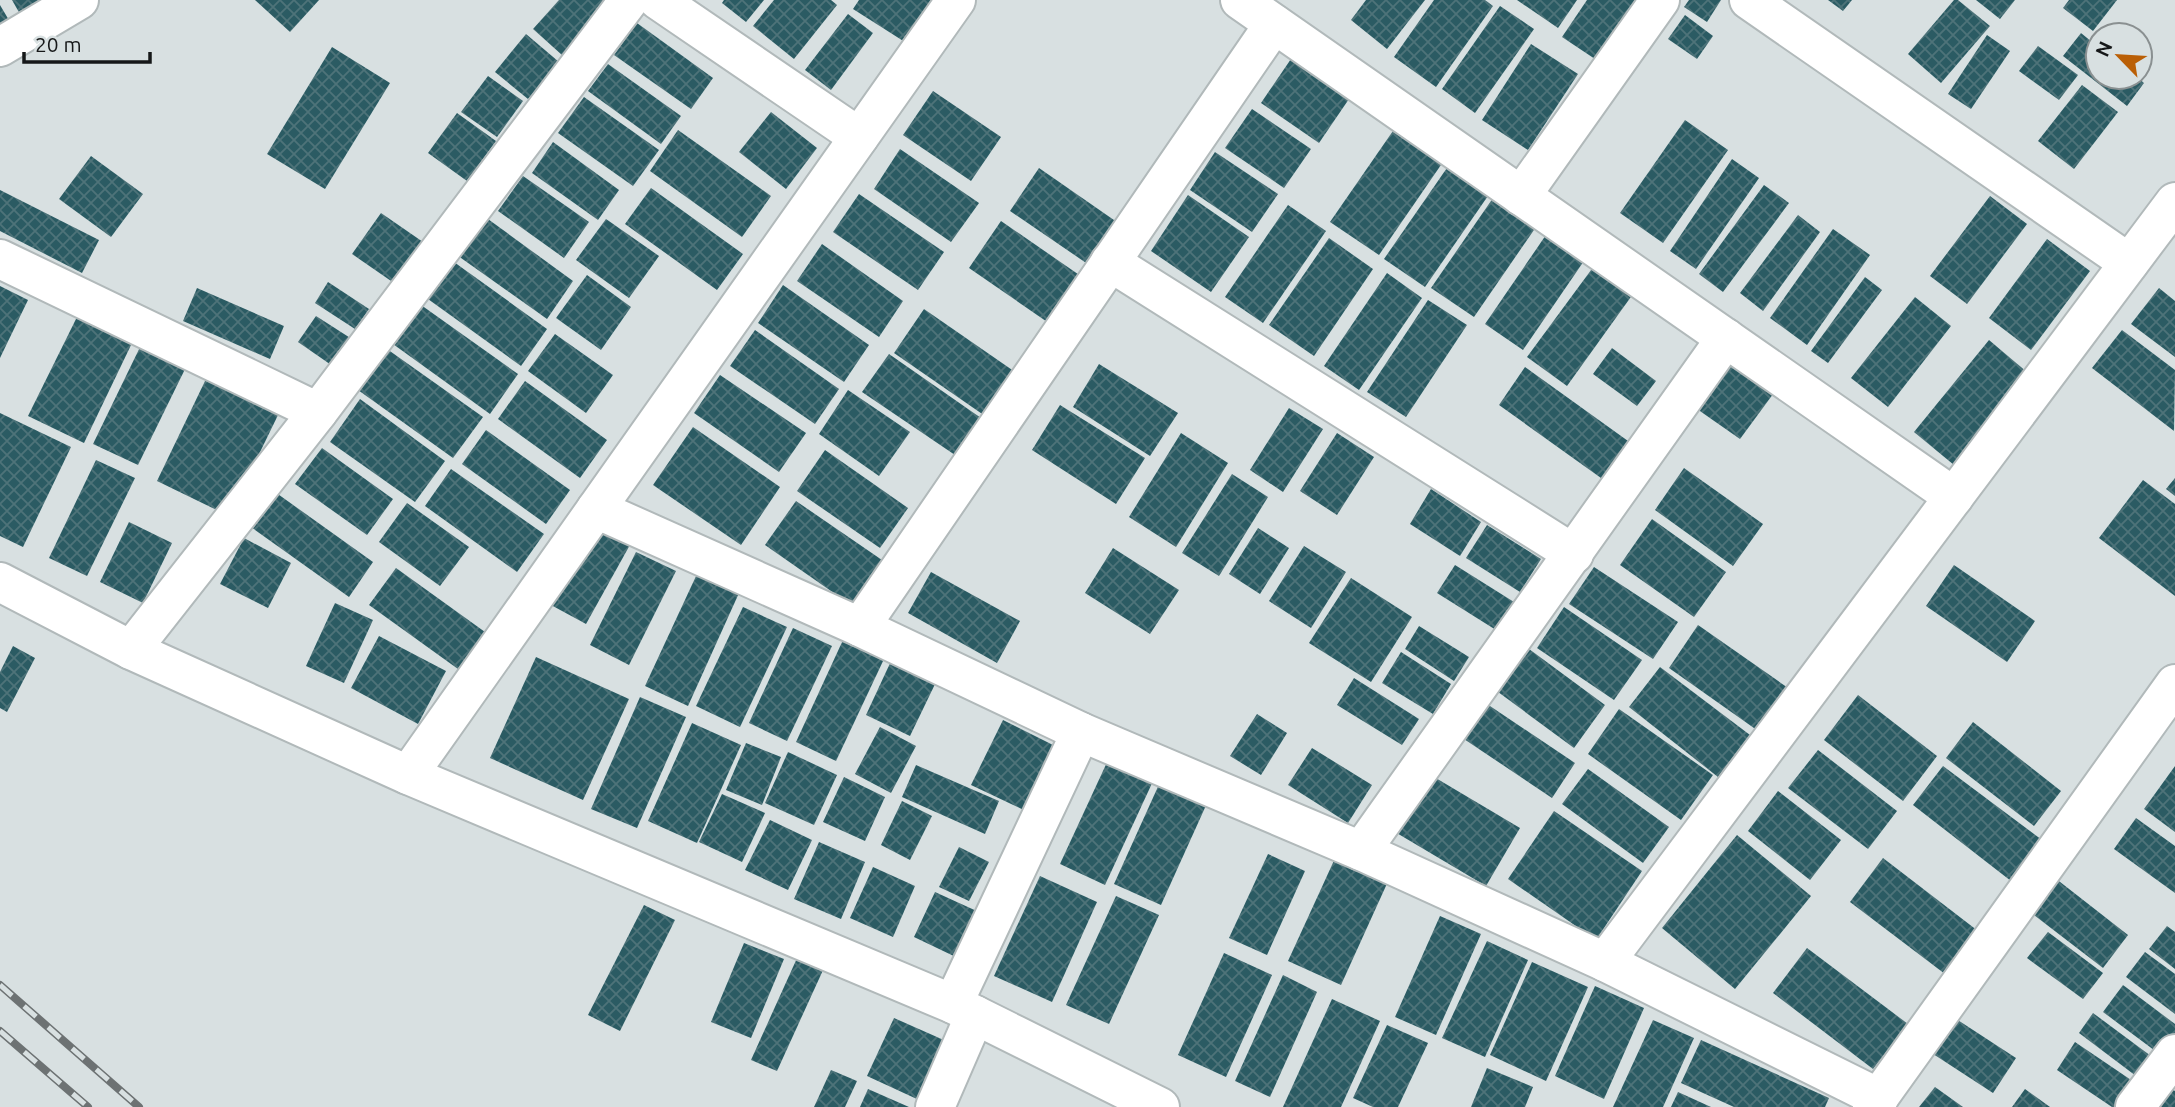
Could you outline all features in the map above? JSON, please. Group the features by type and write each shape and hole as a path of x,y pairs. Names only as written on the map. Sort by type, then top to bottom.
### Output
{"street":[{"path":"0,47 79,0"},
{"path":"131,650 318,412 629,0"},
{"path":"658,0 859,137"},
{"path":"408,775 956,0"},
{"path":"1240,0 1954,497"},
{"path":"1521,196 1660,0"},
{"path":"1749,0 2129,263"},
{"path":"860,626 1274,24"},
{"path":"1605,962 2175,202"},
{"path":"0,259 318,412"},
{"path":"1110,262 1574,554"},
{"path":"1360,851 1726,338"},
{"path":"596,509 860,626 1082,732 1360,851 1605,962 1876,1103 2175,684"},
{"path":"0,582 131,650 408,775 964,1009 1160,1107"},
{"path":"935,1107 964,1009 1082,732"},
{"path":"2135,1107 2175,1054"}],"building":[{"path":"12,0 43,0 20,14"},
{"path":"255,0 319,0 290,32"},
{"path":"559,0 611,0 562,55 533,29"},
{"path":"724,0 764,0 746,22 722,3"},
{"path":"774,0 831,0 837,5 794,59 753,26"},
{"path":"859,0 937,0 908,44 853,9"},
{"path":"1366,0 1425,0 1387,49 1351,20"},
{"path":"1434,0 1485,0 1493,6 1436,87 1394,57"},
{"path":"1517,0 1577,0 1558,28"},
{"path":"1587,0 1647,0 1604,65 1562,37"},
{"path":"1689,0 1721,0 1707,22 1684,7"},
{"path":"1828,0 1852,0 1843,11"},
{"path":"1954,0 1958,0 1990,26 1941,83 1908,54"},
{"path":"1976,0 2015,0 2000,19"},
{"path":"2069,0 2117,0 2101,21 2084,21 2084,24 2063,8"},
{"path":"0,5 13,27 0,36"},
{"path":"1500,6 1534,29 1475,113 1442,89"},
{"path":"848,14 873,33 831,90 805,70"},
{"path":"1685,15 1713,36 1697,59 1668,39"},
{"path":"637,23 713,78 691,109 614,55"},
{"path":"2081,33 2084,35 2084,72 2063,56"},
{"path":"526,34 559,62 528,99 495,72"},
{"path":"1987,35 2010,51 1971,109 1948,94"},
{"path":"1531,44 1578,74 1528,150 1482,120"},
{"path":"2038,46 2078,75 2059,100 2019,71"},
{"path":"332,47 390,83 325,189 267,154"},
{"path":"1293,56 1351,96 1319,143 1261,103"},
{"path":"608,64 681,116 661,144 588,91"},
{"path":"488,76 523,101 497,137 461,112"},
{"path":"2082,85 2084,91 2090,91 2118,112 2074,169 2038,141"},
{"path":"933,91 1001,137 971,181 903,135"},
{"path":"2108,91 2138,91 2127,106"},
{"path":"584,97 659,150 633,186 558,133"},
{"path":"1252,109 1311,149 1284,188 1225,148"},
{"path":"771,112 817,148 786,189 739,152"},
{"path":"457,113 496,141 467,181 428,153"},
{"path":"1685,120 1728,150 1663,243 1620,213"},
{"path":"1395,128 1443,162 1379,255 1330,222"},
{"path":"678,130 771,196 742,237 650,171"},
{"path":"553,142 619,190 598,220 532,173"},
{"path":"900,149 979,203 951,242 874,189"},
{"path":"1215,152 1278,194 1252,232 1190,190"},
{"path":"91,156 143,194 111,237 59,199"},
{"path":"1732,159 1759,178 1696,269 1670,251"},
{"path":"1449,165 1490,193 1425,287 1384,259"},
{"path":"1039,168 1124,227 1095,269 1010,211"},
{"path":"523,176 589,222 564,258 498,211"},
{"path":"1764,185 1789,203 1723,292 1699,274"},
{"path":"651,188 743,254 717,290 625,224"},
{"path":"0,190 99,240 82,273 0,231"},
{"path":"859,194 944,252 918,290 833,232"},
{"path":"1188,195 1249,237 1211,292 1151,251"},
{"path":"1990,196 2027,224 1967,304 1930,276"},
{"path":"1493,198 1536,227 1474,317 1431,288"},
{"path":"1288,205 1326,231 1263,323 1225,297"},
{"path":"381,213 423,242 394,283 352,254"},
{"path":"481,214 573,281 547,319 454,253"},
{"path":"1798,215 1820,232 1763,311 1740,293"},
{"path":"606,219 659,256 629,298 576,260"},
{"path":"1001,221 1088,281 1056,328 969,268"},
{"path":"1833,229 1870,255 1807,345 1770,318"},
{"path":"1548,232 1586,258 1523,350 1485,324"},
{"path":"1329,238 1373,269 1314,356 1269,325"},
{"path":"2047,239 2090,271 2031,350 1989,318"},
{"path":"822,244 903,301 879,337 797,281"},
{"path":"447,257 547,329 521,366 421,294"},
{"path":"1594,266 1633,294 1567,386 1527,357"},
{"path":"1387,273 1422,298 1359,390 1324,366"},
{"path":"587,275 631,307 601,350 556,318"},
{"path":"1865,277 1882,290 1828,363 1811,351"},
{"path":"328,282 369,309 355,329 315,303"},
{"path":"783,285 869,345 844,382 758,323"},
{"path":"0,286 28,300 0,358"},
{"path":"197,288 284,326 270,359 183,321"},
{"path":"2159,288 2175,301 2175,357 2131,324"},
{"path":"1915,297 1951,326 1888,407 1851,378"},
{"path":"414,300 518,374 490,414 386,339"},
{"path":"1428,300 1467,325 1406,417 1367,392"},
{"path":"924,309 1018,374 988,418 894,353"},
{"path":"316,316 355,341 337,369 298,342"},
{"path":"77,317 132,343 84,443 28,416"},
{"path":"755,330 839,389 815,424 730,366"},
{"path":"2122,330 2175,370 2174,431 2092,368"},
{"path":"555,334 613,375 586,413 528,371"},
{"path":"1989,340 2028,373 1954,465 1914,432"},
{"path":"143,341 188,363 138,465 93,444"},
{"path":"1612,348 1656,381 1637,406 1593,374"},
{"path":"387,349 483,417 453,458 358,390"},
{"path":"889,354 981,418 955,455 862,392"},
{"path":"1736,355 1779,386 1740,439 1697,409"},
{"path":"1099,364 1178,413 1150,456 1073,407"},
{"path":"1525,367 1635,446 1608,483 1499,405"},
{"path":"720,375 806,433 779,472 694,413"},
{"path":"206,379 279,413 229,516 157,481"},
{"path":"525,381 607,440 580,478 498,419"},
{"path":"848,390 910,432 879,476 819,434"},
{"path":"360,399 445,461 415,502 330,442"},
{"path":"1060,405 1145,458 1116,504 1032,450"},
{"path":"1289,408 1323,429 1283,492 1250,470"},
{"path":"0,413 71,447 23,547 0,536"},
{"path":"693,427 780,487 741,545 653,485"},
{"path":"486,430 570,490 546,524 462,464"},
{"path":"1181,433 1228,463 1176,547 1129,517"},
{"path":"1337,433 1374,457 1337,515 1300,491"},
{"path":"322,448 393,499 367,535 295,484"},
{"path":"825,450 908,508 880,548 797,491"},
{"path":"96,460 135,478 87,576 49,558"},
{"path":"1684,468 1763,524 1733,566 1655,510"},
{"path":"451,469 544,534 517,572 425,506"},
{"path":"1232,474 1268,497 1219,576 1182,553"},
{"path":"2175,478 2175,496 2166,489"},
{"path":"2143,480 2175,504 2175,596 2099,538"},
{"path":"1431,489 1481,522 1460,556 1410,524"},
{"path":"275,492 373,562 349,597 251,527"},
{"path":"796,501 882,560 851,605 765,545"},
{"path":"407,503 469,547 440,586 379,542"},
{"path":"1652,519 1726,572 1694,617 1620,565"},
{"path":"129,522 172,543 143,603 100,582"},
{"path":"595,524 631,543 586,624 551,605"},
{"path":"1487,525 1541,559 1520,592 1466,558"},
{"path":"1258,528 1289,548 1260,594 1229,574"},
{"path":"244,538 291,563 268,608 220,584"},
{"path":"1304,546 1346,572 1311,628 1269,601"},
{"path":"1113,548 1179,590 1150,634 1085,593"},
{"path":"636,552 676,571 629,665 590,645"},
{"path":"1455,565 1514,602 1496,630 1437,593"},
{"path":"1954,565 2035,621 2007,662 1926,606"},
{"path":"1594,567 1678,622 1653,659 1569,604"},
{"path":"396,568 485,632 458,669 369,605"},
{"path":"931,572 1020,621 997,663 908,613"},
{"path":"697,574 739,593 688,706 645,686"},
{"path":"1351,578 1412,617 1371,682 1309,643"},
{"path":"335,603 373,620 344,683 306,666"},
{"path":"743,607 787,627 740,727 696,706"},
{"path":"1564,607 1642,660 1614,700 1537,648"},
{"path":"1698,625 1791,690 1761,733 1669,668"},
{"path":"1419,626 1469,657 1454,681 1405,649"},
{"path":"793,628 832,646 787,741 749,723"},
{"path":"379,636 446,671 418,724 351,688"},
{"path":"843,640 884,659 836,761 796,742"},
{"path":"13,646 35,658 7,712 0,708 0,672"},
{"path":"1525,646 1605,705 1574,748 1494,689"},
{"path":"1401,652 1451,684 1433,714 1382,683"},
{"path":"536,657 629,699 583,800 490,758"},
{"path":"892,659 937,680 910,736 866,715"},
{"path":"1660,667 1750,735 1718,777 1629,707"},
{"path":"1354,678 1419,719 1402,745 1337,705"},
{"path":"1858,695 1937,756 1903,801 1824,740"},
{"path":"640,697 686,717 637,828 591,809"},
{"path":"1487,704 1575,763 1552,798 1464,739"},
{"path":"1619,709 1713,775 1681,820 1588,754"},
{"path":"1257,714 1287,733 1261,775 1230,756"},
{"path":"1003,720 1061,749 1030,813 971,785"},
{"path":"1973,722 2061,791 2034,826 1946,758"},
{"path":"692,723 741,745 697,843 648,821"},
{"path":"880,727 916,746 891,793 855,774"},
{"path":"746,743 781,757 762,805 726,790"},
{"path":"1312,748 1372,785 1348,823 1288,785"},
{"path":"1818,750 1897,811 1868,849 1788,788"},
{"path":"788,752 837,775 814,825 765,803"},
{"path":"1109,758 1154,779 1105,885 1060,864"},
{"path":"916,765 999,801 985,834 902,797"},
{"path":"1943,766 2042,840 2011,881 1913,805"},
{"path":"2175,766 2175,832 2144,809"},
{"path":"1588,769 1669,827 1643,863 1562,804"},
{"path":"1429,774 1520,828 1486,886 1395,832"},
{"path":"844,777 885,797 865,841 823,822"},
{"path":"1161,780 1208,801 1161,905 1114,884"},
{"path":"1778,791 1841,840 1810,880 1748,831"},
{"path":"722,794 765,813 742,862 699,842"},
{"path":"902,801 932,816 910,860 881,845"},
{"path":"1554,811 1642,871 1596,940 1508,879"},
{"path":"2136,818 2175,846 2175,893 2114,849"},
{"path":"770,820 812,840 788,890 745,870"},
{"path":"1737,835 1811,896 1735,989 1662,928"},
{"path":"819,842 865,862 841,919 794,899"},
{"path":"959,847 989,862 969,901 939,887"},
{"path":"1268,854 1305,871 1267,955 1229,938"},
{"path":"1337,854 1390,877 1341,985 1288,961"},
{"path":"1883,858 1978,931 1945,974 1850,902"},
{"path":"873,867 915,886 893,937 850,918"},
{"path":"1040,876 1097,902 1052,1002 994,976"},
{"path":"2055,878 2128,935 2103,968 2030,912"},
{"path":"935,892 981,913 960,959 914,937"},
{"path":"1116,896 1159,915 1109,1024 1066,1005"},
{"path":"644,905 675,920 620,1031 588,1015"},
{"path":"1440,916 1481,934 1436,1035 1395,1017"},
{"path":"2167,926 2175,932 2175,969 2149,949"},
{"path":"2048,932 2103,973 2083,999 2027,958"},
{"path":"1487,941 1528,960 1485,1057 1442,1038"},
{"path":"744,943 784,959 751,1038 711,1022"},
{"path":"1807,948 1908,1024 1873,1069 1773,993"},
{"path":"2145,952 2175,974 2175,1014 2126,977"},
{"path":"1224,953 1272,975 1226,1077 1178,1055"},
{"path":"798,956 824,968 777,1071 751,1060"},
{"path":"1532,962 1588,987 1546,1081 1490,1055"},
{"path":"1283,975 1317,992 1270,1097 1235,1081"},
{"path":"2123,985 2175,1024 2175,1039 2162,1056 2103,1012"},
{"path":"1595,986 1644,1008 1604,1099 1555,1076"},
{"path":"1332,999 1380,1021 1341,1107 1283,1107"},
{"path":"1947,1013 2016,1058 1993,1093 1924,1048"},
{"path":"2093,1013 2155,1059 2140,1079 2079,1033"},
{"path":"894,1018 946,1041 919,1100 867,1076"},
{"path":"1653,1020 1694,1038 1663,1107 1613,1107"},
{"path":"1387,1025 1428,1043 1398,1107 1373,1107 1353,1098"},
{"path":"1701,1040 1829,1098 1825,1107 1734,1107 1681,1083"},
{"path":"2075,1042 2137,1084 2122,1107 2112,1107 2057,1070"},
{"path":"1487,1068 1533,1087 1525,1107 1471,1107"},
{"path":"831,1070 857,1081 845,1107 814,1107"},
{"path":"2167,1086 2175,1091 2175,1107 2157,1107"},
{"path":"1935,1087 1963,1107 1919,1107"},
{"path":"868,1089 909,1107 860,1107"},
{"path":"2025,1089 2050,1107 2012,1107"},
{"path":"1678,1092 1711,1107 1671,1107"}],"railway":[{"path":"0,985 139,1107"},
{"path":"0,1031 88,1107"}]}
